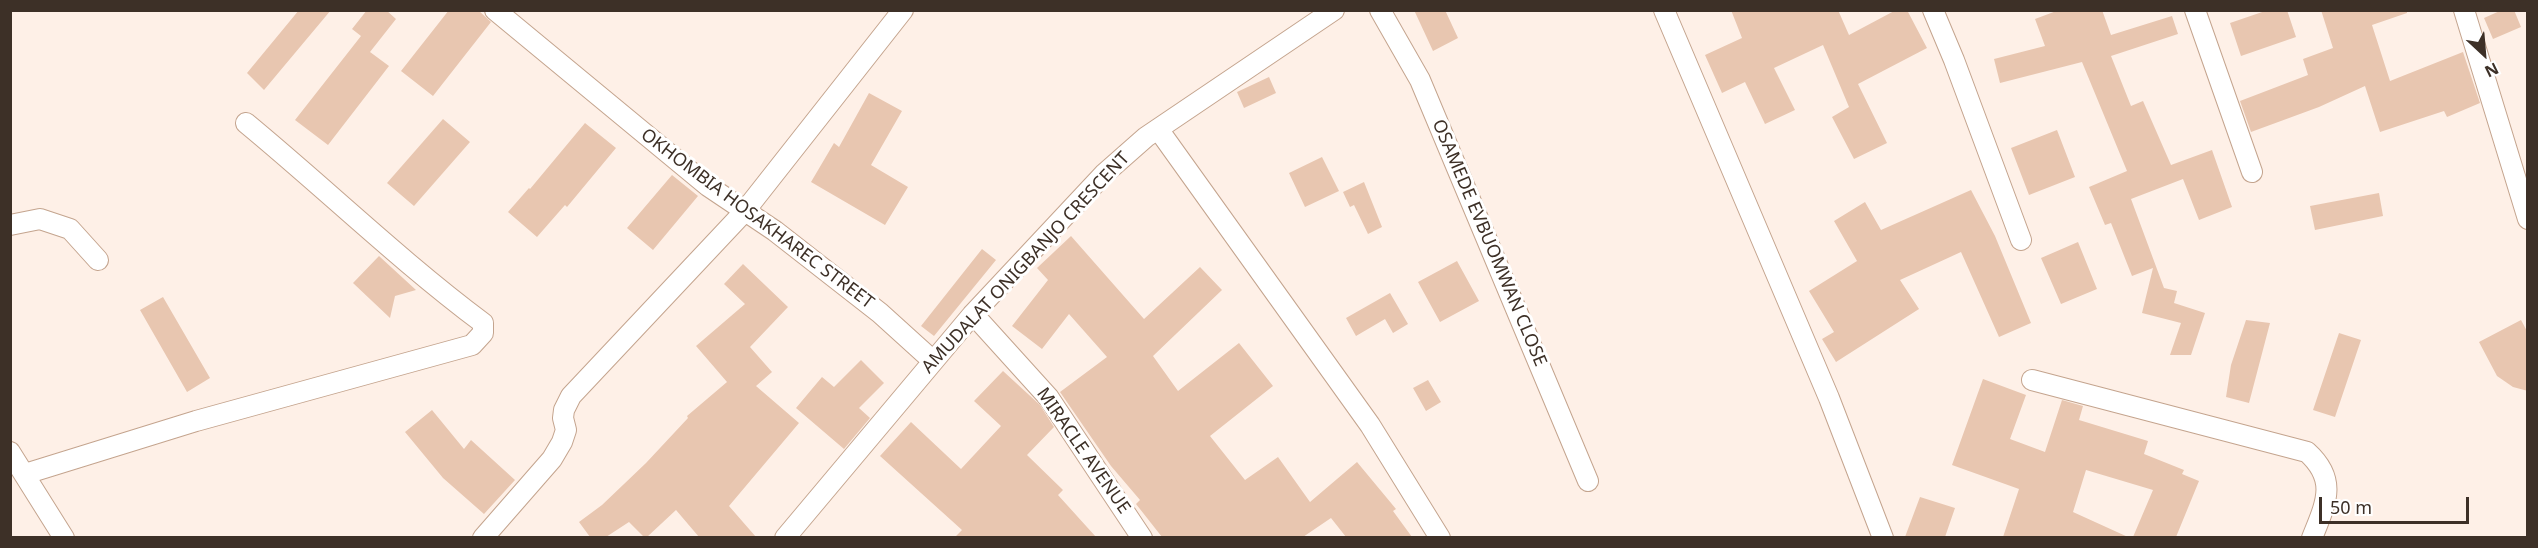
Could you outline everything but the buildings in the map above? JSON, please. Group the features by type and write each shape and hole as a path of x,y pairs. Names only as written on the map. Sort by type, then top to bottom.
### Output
{"street":[{"name":"OKHOMBIA HOSAKHAREC STREET","path":"495,10 708,186 775,231 880,313 933,361"},
{"name":"AMUDALAT ONIGBANJO CRESCENT","path":"786,537 973,314 1104,174 1158,129 1334,10"},
{"name":"OSAMEDE EVBUOMWAN CLOSE","path":"1380,10 1420,80 1588,481"},
{"path":"1664,10 1829,398 1883,537"},
{"path":"1933,10 2021,240"},
{"path":"2195,10 2252,172"},
{"path":"2464,10 2527,216"},
{"path":"483,537 552,459 566,430 564,410 571,396 744,212 898,12"},
{"path":"25,474 196,421 472,345 483,333 483,323 437,289 309,175 246,123"},
{"path":"1158,129 1370,425 1440,537"},
{"path":"10,225 40,219 70,229 98,260"},
{"name":"MIRACLE AVENUE","path":"973,314 1049,398 1142,537"},
{"path":"2032,381 2307,452 2318,462 2328,484 2323,511 2312,537"},
{"path":"10,452 64,537"}]}
